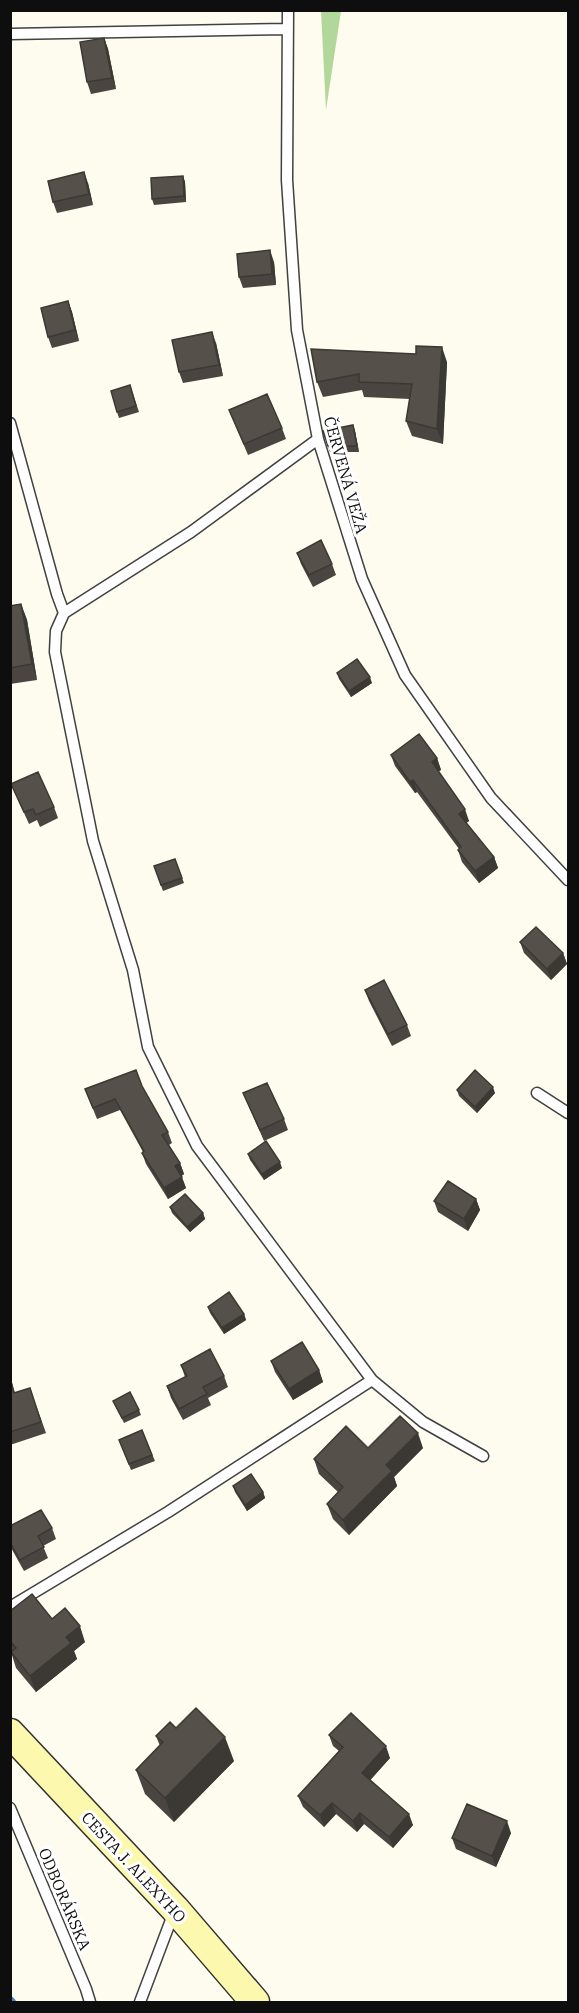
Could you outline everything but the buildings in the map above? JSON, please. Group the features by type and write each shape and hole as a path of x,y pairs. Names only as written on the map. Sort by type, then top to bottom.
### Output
{"main road":[{"name":"CESTA J. ALEXYHO","path":"10,1733 175,1909 255,2002"}],"lane":[{"name":"ČERVENÁ VEŽA","path":"288,10 287,180 297,330 318,439 362,579 405,675 491,798 568,880"},
{"path":"10,34 288,29"},
{"path":"10,423 64,613"},
{"path":"318,439 191,532 64,613 56,631 55,652 93,841 133,970 148,1047 197,1146 372,1380 423,1422 483,1456"},
{"path":"537,1093 568,1113"},
{"path":"10,1607 168,1512 372,1380"},
{"name":"ODBORÁRSKA","path":"10,1808 90,2002"},
{"path":"140,2002 175,1909"}],"green space":[{"path":"321,11 341,11 326,110"}]}
